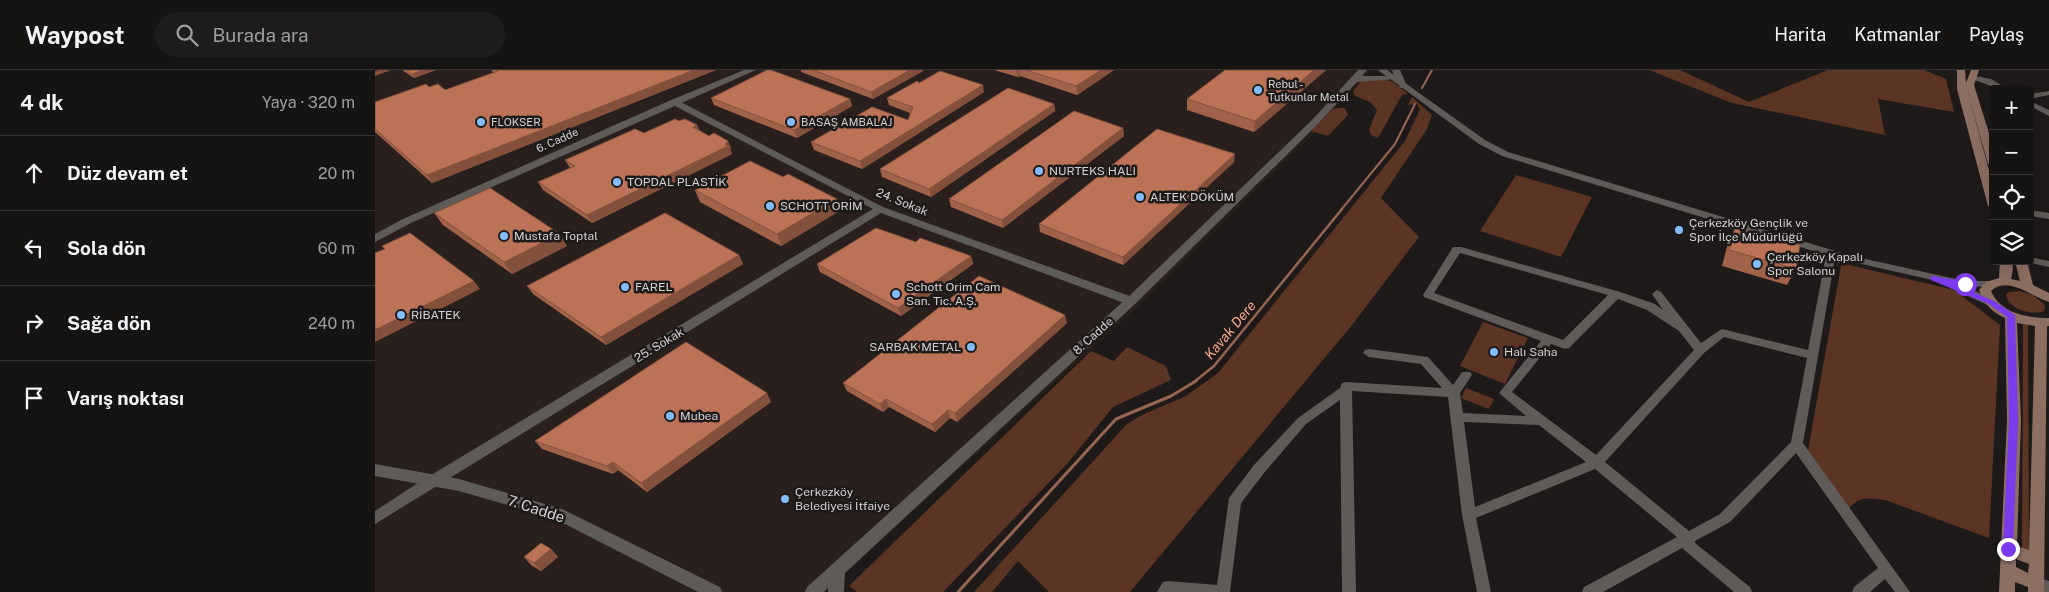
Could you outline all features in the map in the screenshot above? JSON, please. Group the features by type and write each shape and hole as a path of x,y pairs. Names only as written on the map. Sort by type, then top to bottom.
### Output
{"main road":[{"path":"1989,150 1970,85 1974,73 1961,72 1962,89 1989,191"},
{"path":"2000,282 2007,269 2006,265"},
{"path":"2022,265 2028,287"},
{"path":"2040,588 2036,560 2045,322 2011,315 1992,303 1985,290 1988,285 2000,282 2028,287 2049,298"},
{"path":"2007,592 2014,420 2011,315"},
{"path":"2008,549 2036,560"},
{"path":"2007,571 2040,588"}],"street":[{"name":"6. Cadde","path":"375,238 407,221 674,102 753,70"},
{"path":"1382,70 1394,74 1403,86 1482,142 1505,154 1831,254 1965,284 2000,282"},
{"path":"1974,73 1996,85"},
{"path":"1359,74 1394,74"},
{"name":"8. Cadde","path":"813,592 1131,301 1315,122 1359,74"},
{"path":"2034,89 2049,86"},
{"path":"2034,96 2049,94"},
{"name":"24. Sokak","path":"674,102 880,209 1131,301"},
{"path":"2034,104 2049,113"},
{"name":"25. Sokak","path":"375,518 880,209"},
{"path":"2034,213 2049,216"},
{"path":"1616,294 1565,345 1428,295 1457,249 1616,294 1651,307 1683,328"},
{"path":"1589,592 1725,518 1797,444 1831,254"},
{"path":"2034,261 2049,264"},
{"path":"1933,278 1992,303"},
{"path":"1657,294 1700,350"},
{"path":"1469,515 1597,463 1700,350 1722,333 1812,355"},
{"path":"1549,339 1505,393 1597,463 1688,538"},
{"path":"1369,353 1424,360 1453,393 1469,515 1483,592"},
{"path":"1453,393 1466,375"},
{"path":"1164,592 1168,587 1223,592 1234,502 1259,469 1302,421 1347,389 1347,386 1453,393"},
{"path":"1347,389 1349,592"},
{"path":"1456,417 1543,421"},
{"path":"1797,444 1903,592"},
{"name":"7. Cadde","path":"375,470 436,480 557,513 714,592"},
{"path":"1688,538 1688,546 1745,592"},
{"path":"1859,592 1887,569"},
{"path":"837,570 837,592"}],"shaded area":[{"path":"375,70 1371,70 1312,130 1315,132 1142,303 825,592 375,592"},
{"path":"1649,70 1680,70 1749,102 1828,70 1924,70 1946,79 1954,112 1878,99 1885,135 1732,103"},
{"path":"1384,79 1393,82 1408,94 1402,95 1378,138 1371,135 1369,130 1377,110 1370,102 1355,96 1353,91 1361,81"},
{"path":"1412,97 1432,115 1427,129 1381,198 1419,237 1352,325 1130,592 1049,592 1018,561 992,592 974,592 1127,424 1142,415 1186,396 1218,373 1405,141 1420,109 1417,104 1408,105"},
{"path":"1345,108 1348,115 1328,136 1311,131 1333,109"},
{"path":"1516,175 1592,197 1561,257 1480,231"},
{"path":"1845,264 1954,290 2000,325 1989,538 1885,500 1865,499 1857,501 1849,508 1808,450 1841,266"},
{"path":"2019,291 2033,295 2045,305 2044,311 2027,312 2011,304 2006,294"},
{"name":"Halı Saha","path":"1483,322 1528,338 1505,384 1460,366"},
{"path":"2023,322 2028,323 2029,552 2022,550"},
{"path":"1127,347 1166,366 1171,380 1113,407 1067,464 943,592 857,592 849,586 1091,351 1114,361"},
{"path":"1466,388 1494,399 1489,409 1461,398"}],"building":[{"path":"406,70 424,70 412,74"},
{"name":"FLOKSER","path":"496,70 694,70 427,175 375,129 375,102 426,84 429,87 438,84 445,90 498,71"},
{"name":"BASAŞ AMBALAJ","path":"767,70 850,99 794,130 711,98"},
{"path":"813,70 910,70 871,92"},
{"path":"1026,70 1101,70 1076,86"},
{"name":"Rebul - Tutkunlar Metal","path":"1225,70 1314,70 1255,121 1187,99"},
{"path":"940,71 983,85 860,161 811,142 872,107 908,120 913,107 887,98 917,81 919,83"},
{"path":"1008,88 1054,104 929,189 880,169"},
{"name":"NURTEKS HALI","path":"1074,111 1123,128 1002,220 949,199"},
{"name":"TOPDAL PLASTİK","path":"675,119 679,121 685,119 697,125 693,127 709,136 714,133 728,141 725,144 728,146 587,215 538,182 575,166 565,160 635,129 644,133"},
{"name":"ALTEK DÖKÜM","path":"1157,129 1235,154 1123,257 1039,224"},
{"name":"SCHOTT ORİM","path":"750,161 783,177 788,174 837,199 777,234 695,190"},
{"name":"Mustafa Toptal","path":"490,188 560,234 504,262 434,213"},
{"name":"FAREL","path":"665,213 739,255 601,337 527,286"},
{"name":"Schott Orim Cam San. Tic. A.Ş.","path":"876,228 916,242 920,238 971,256 898,308 817,264"},
{"path":"1735,228 1800,245 1796,269 1729,250"},
{"name":"RİBATEK","path":"410,233 474,281 375,330 375,253 385,249 382,246"},
{"name":"SARBAK METAL","path":"979,276 1065,315 955,413 948,410 932,424 886,399 880,404 843,383"},
{"name":"Mubea","path":"686,342 767,393 641,483 613,462 607,466 535,441"},
{"path":"541,543 551,549 534,563 524,557"}],"waterway":[{"path":"1422,88 1432,70"},
{"name":"Kavak Dere","path":"1341,210 1395,144 1415,104"},
{"name":"Kavak Dere","path":"1194,382 1214,366 1342,209"},
{"name":"Kavak Dere","path":"958,592 1116,419 1171,396 1196,381"}],"place":[{"name":"Rebul - Tutkunlar Metal","path":"1258,90"},
{"name":"FLOKSER","path":"481,122"},
{"name":"BASAŞ AMBALAJ","path":"791,122"},
{"name":"NURTEKS HALI","path":"1039,171"},
{"name":"TOPDAL PLASTİK","path":"617,182"},
{"name":"ALTEK DÖKÜM","path":"1140,197"},
{"name":"SCHOTT ORİM","path":"770,206"},
{"name":"Çerkezköy Gençlik ve Spor İlçe Müdürlüğü","path":"1679,230"},
{"name":"Mustafa Toptal","path":"504,236"},
{"name":"Çerkezköy Kapalı Spor Salonu","path":"1757,264"},
{"name":"FAREL","path":"625,287"},
{"name":"Schott Orim Cam San. Tic. A.Ş.","path":"896,294"},
{"name":"RİBATEK","path":"401,315"},
{"name":"SARBAK METAL","path":"971,347"},
{"name":"Halı Saha","path":"1494,352"},
{"name":"Mubea","path":"670,416"},
{"name":"Çerkezköy Belediyesi İtfaiye","path":"785,499"}],"route":[{"path":"1965,284 1933,278 1992,303 2011,315 2014,420 2008,549"}]}
